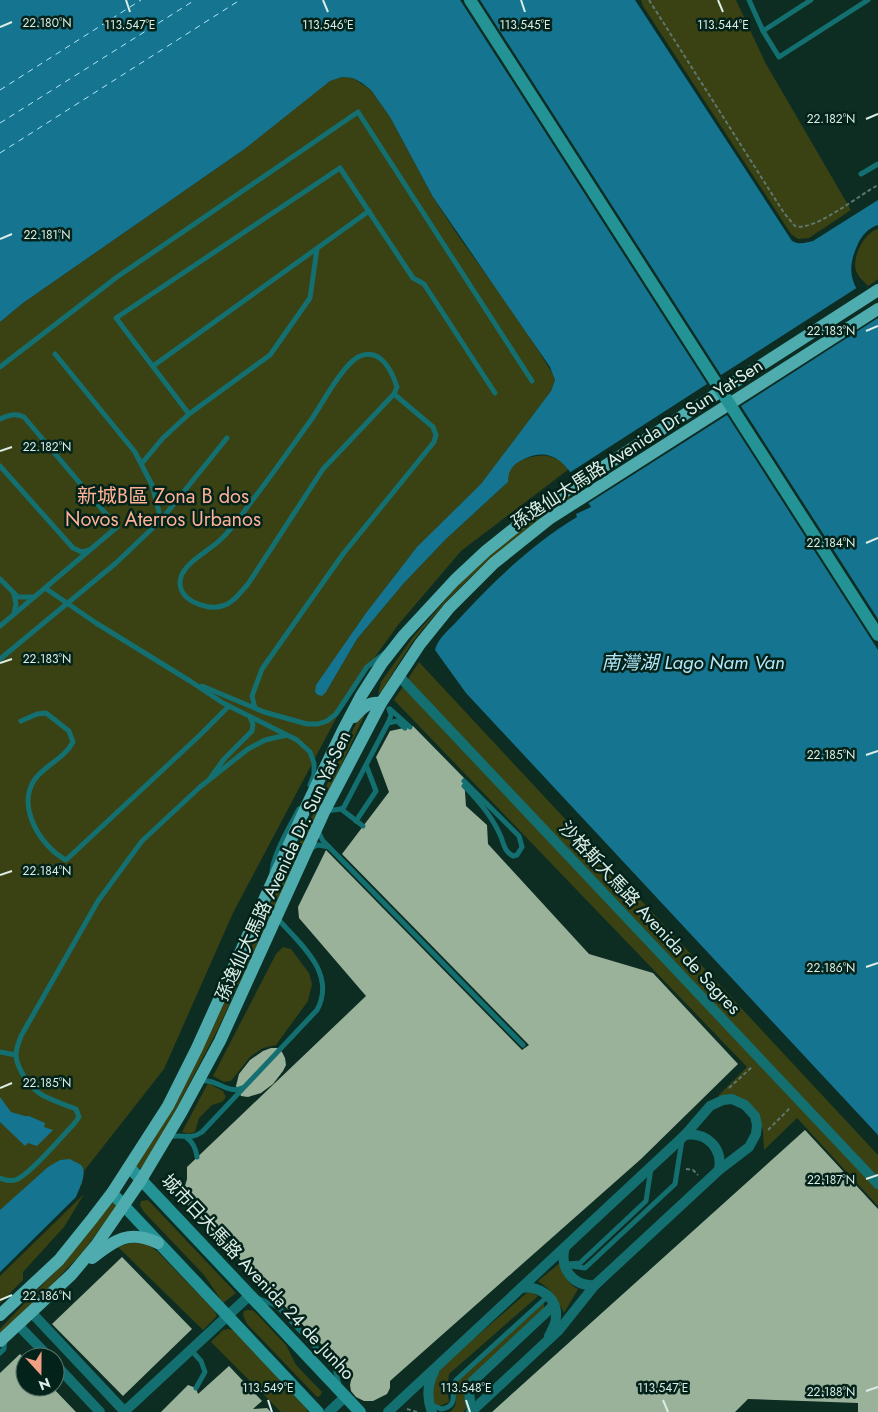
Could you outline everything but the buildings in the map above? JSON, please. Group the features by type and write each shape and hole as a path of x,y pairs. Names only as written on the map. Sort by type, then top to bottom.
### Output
{"main road":[{"path":"470,0 878,635"},
{"name":"孫逸仙大馬路 Avenida Dr. Sun Yat-Sen","path":"0,1315 59,1260 112,1193 168,1106 193,1056 343,730 361,696 395,646 455,580 511,529 569,488 875,292"},
{"name":"孫逸仙大馬路 Avenida Dr. Sun Yat-Sen","path":"3,1339 72,1274 97,1244 141,1180 198,1082 242,995 324,812 385,706 398,675 449,608 494,563 549,519 878,309"},
{"path":"343,730 365,706 374,702 385,706"},
{"name":"城市日大馬路 Avenida 24 de Junho","path":"129,1167 360,1412"},
{"path":"112,1193 318,1412"},
{"path":"72,1274 117,1239 136,1236 148,1238 158,1243"}],"street":[{"name":"沙格斯大馬路 Avenida de Sagres","path":"398,675 878,1184"},
{"path":"388,1412 684,1136 710,1106 718,1101 732,1099 742,1102 749,1108 756,1120 756,1134 749,1147 719,1170 595,1285 559,1330 472,1411 469,1394 473,1381 551,1300"},
{"path":"684,1136 700,1135 712,1143 719,1155 719,1170"},
{"path":"565,1247 563,1255 564,1264 568,1273 582,1284 595,1285"},
{"path":"521,1288 536,1288 551,1300 556,1313 555,1322 545,1343"},
{"path":"31,1312 125,1412 250,1295"},
{"path":"18,1325 39,1347"},
{"path":"430,1407 430,1382 441,1362"},
{"path":"65,1375 100,1412"},
{"path":"329,1412 343,1394"}],"lane":[{"path":"749,0 763,31 779,57 868,0"},
{"path":"763,31 811,0"},
{"path":"0,367 117,277 358,112 532,382"},
{"path":"860,174 878,164"},
{"path":"189,414 116,318 340,168 413,278 424,284 495,393"},
{"path":"153,366 369,212"},
{"path":"142,463 163,438 189,414 270,355 310,298 317,248"},
{"path":"55,354 142,463 152,485 161,520"},
{"path":"368,354 380,358 387,364 394,378 397,387 394,394 323,468 248,584 236,598 224,605 212,608 194,602 184,595 180,586 181,576 192,563 220,540 248,507 312,419 345,369 358,358 368,354"},
{"path":"255,708 252,696 262,669 343,554 434,442 436,435 433,427 394,394"},
{"path":"0,420 8,415 18,414 24,417 117,527 0,626"},
{"path":"0,659 116,563 161,520 227,438"},
{"path":"0,466 73,548 75,554 73,564"},
{"path":"73,548 82,552 89,550"},
{"path":"0,579 13,594 16,604 14,614"},
{"path":"45,588 96,623 229,706 297,740 310,752 315,770 312,782 272,865 273,880"},
{"path":"13,594 23,598 35,597"},
{"path":"190,681 272,714 307,724 318,724 327,721 336,714 367,667 395,646"},
{"path":"21,722 37,714 46,713 69,731 73,742 69,749 36,777 28,790 28,806 35,828 44,842 57,855 66,860 229,706"},
{"path":"341,809 344,807 388,724 391,715 385,706"},
{"path":"385,706 408,728 397,721 388,724"},
{"path":"210,780 224,759 252,731 258,721 264,716 272,714"},
{"path":"250,717 253,724 252,731"},
{"path":"1,1180 16,1180 27,1173 79,1117 76,1109 43,1096 29,1083 23,1074 16,1054 21,1036 98,902 142,841 210,780 252,746 270,738 287,735"},
{"path":"356,821 376,791 366,765"},
{"path":"464,784 519,836 522,847 517,855 512,856 506,852 494,823 464,784"},
{"path":"324,812 331,809 341,809 363,826"},
{"path":"317,827 323,841 523,1045"},
{"path":"305,852 318,845 329,847"},
{"path":"166,1138 172,1136 197,1136 202,1132 317,1010 321,1002 324,992 322,978 315,963 305,949 276,918"},
{"path":"0,1052 16,1054"},
{"path":"198,1082 208,1080 232,1090 239,1090 245,1087"},
{"path":"564,1264 585,1268 675,1184 684,1136"},
{"path":"186,1137 192,1141 197,1157"},
{"path":"564,1264 580,1263 646,1201 651,1166"},
{"path":"430,1407 445,1408 450,1405 454,1400 453,1387 456,1380 551,1300"},
{"path":"0,1353 4,1349 3,1339"},
{"path":"191,1349 205,1372 196,1388"}],"path":[{"path":"649,0 790,222 799,228 812,225 878,185"},
{"path":"724,1092 760,1059"},
{"path":"749,1147 799,1100"},
{"path":"678,1168 693,1170 705,1183"}],"green space":[{"path":"641,0 736,0 766,64 851,210 809,238 798,239 791,234 643,6"},
{"path":"342,77 353,78 371,90 390,117 433,197 457,234 521,323 553,374 555,380 551,391 504,454 518,462 538,456 551,457 564,463 569,469 461,551 398,625 350,692 233,913 164,1069 84,1171 82,1184 0,1271 0,322 23,303 246,148 318,88","holes":["508,482 446,539 404,583 357,639 326,692 356,627 399,570"]},
{"path":"878,229 878,279 868,286 858,275 855,261 863,241 873,231"},
{"path":"568,495 571,499 506,546 465,582 412,643 378,694 381,682 413,637 464,579 523,526"},
{"path":"419,662 878,1155 878,1206 797,1118 764,1150 760,1117 737,1098 718,1096 747,1067 394,700"},
{"path":"365,714 218,1029 165,1130 141,1168 138,1169 136,1167 137,1163 228,993 359,717"},
{"path":"283,947 291,949 309,973 312,984 308,1001 276,1045 263,1048 250,1057 231,1081 224,1082 213,1076 276,954"},
{"path":"208,1083 223,1091 226,1097 222,1102 212,1105 199,1118 195,1132 188,1134 182,1132"},
{"path":"84,1194 64,1227 23,1272 23,1280 0,1303 0,1276"},
{"path":"148,1200 236,1293 223,1303 205,1276 144,1212 140,1205 141,1201"},
{"path":"113,1202 116,1207 82,1253 0,1339 0,1329 66,1260"},
{"path":"130,1243 146,1243 158,1252 214,1310 217,1316 203,1330 118,1247"},
{"path":"560,1263 566,1278 578,1289 564,1313 554,1295 538,1281"},
{"path":"529,1291 538,1296 449,1374 447,1389 449,1402 440,1406 435,1404 432,1389 442,1366"},
{"path":"544,1303 544,1309 469,1383 470,1405 463,1412 450,1412 456,1403 454,1392 458,1379"},
{"path":"252,1310 256,1313 286,1345 296,1365 322,1392 320,1396 317,1397 247,1324 243,1315 244,1311"},
{"path":"223,1330 234,1330 308,1412 281,1412 211,1342"}],"water":[{"name":"南灣湖 Lago Nam Van","path":"0,0 635,0 792,241 805,243 813,241 878,200 878,225 868,230 861,239 851,268 852,277 859,293 878,319 878,1135 466,693 435,650 444,634 514,564 544,539 577,517 576,514 591,507 573,476 558,460 548,455 537,455 524,459 514,465 510,471 508,482 446,539 404,583 357,639 326,692 322,696 315,692 316,685 366,613 417,547 481,484 551,391 555,380 550,367 433,197 390,117 371,90 353,78 342,77 330,81 246,148 23,303 0,322"},
{"path":"0,1097 11,1112 29,1116 45,1123 44,1127 53,1130 37,1146 28,1143 25,1146 0,1122"},
{"path":"70,1159 81,1165 84,1172 76,1197 0,1272 0,1210 48,1167 60,1160"}],"pier":[{"path":"460,0 480,0 721,375 858,287 878,315 878,318 741,406 878,619 878,650 727,415 587,504 569,473 707,384"}],"ferry route":[{"path":"0,90 141,0"},
{"path":"0,123 195,0"},
{"path":"0,153 240,0"}],"district":[{"name":"新城B區 Zona B dos Novos Aterros Urbanos","path":"163,508"}]}
